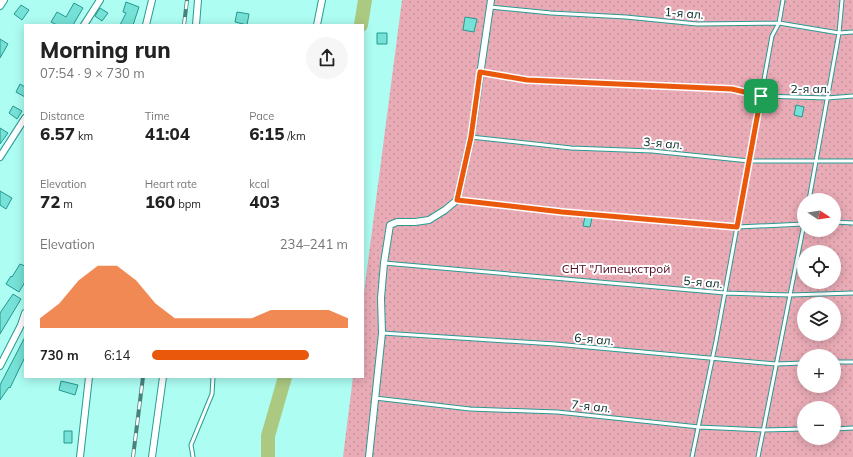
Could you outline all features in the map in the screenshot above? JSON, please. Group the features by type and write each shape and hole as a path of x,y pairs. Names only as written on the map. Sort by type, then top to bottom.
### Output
{"street":[{"path":"0,6 4,0"},
{"path":"85,24 100,0"},
{"path":"146,24 152,0"},
{"path":"196,24 198,0"},
{"path":"317,24 322,0"},
{"path":"369,457 382,333 381,298 384,263 390,225 398,222 428,220 445,210 457,200 471,137 491,0"},
{"path":"0,157 24,120"},
{"path":"0,366 24,316"},
{"path":"80,457 89,378"},
{"path":"152,457 163,378"}],"lane":[{"path":"692,457 725,293 772,36 779,23 783,0"},
{"path":"810,193 839,33 842,0"},
{"name":"1-я ал.","path":"490,7 544,13 626,17 697,24 779,23 839,33 853,32"},
{"name":"2-я ал.","path":"480,72 527,80 732,89 761,96 828,98 853,96"},
{"name":"3-я ал.","path":"471,137 571,148 652,151 749,161 853,161"},
{"path":"457,200 562,212 737,227 797,224"},
{"path":"841,222 853,223"},
{"path":"758,457 801,237"},
{"name":"5-я ал.","path":"384,263 725,293 790,295 853,293"},
{"name":"6-я ал.","path":"382,333 555,344 776,364 797,363"},
{"path":"841,362 853,362"},
{"path":"193,457 191,445 212,394 213,378"},
{"name":"7-я ал.","path":"375,398 470,409 557,412 698,427 763,430 797,429"},
{"path":"841,429 853,428"}],"green space":[{"name":"СНТ \"Липецкстрой","path":"402,0 853,0 853,457 343,457 353,378 364,378 364,292"}],"building":[{"path":"126,2 139,7 133,24 120,24 126,13 123,12"},
{"path":"74,3 83,8 74,24 55,24 51,22 57,12 66,17"},
{"path":"21,5 29,10 22,20 14,14"},
{"path":"100,8 108,13 102,21 95,16"},
{"path":"237,12 249,14 247,24 235,22"},
{"path":"465,17 477,19 474,32 463,30"},
{"path":"377,33 387,33 387,44 377,44"},
{"path":"0,39 8,44 0,58"},
{"path":"20,84 24,86 24,96 16,92"},
{"path":"796,105 804,107 802,117 794,115"},
{"path":"13,106 22,111 17,119 9,113"},
{"path":"0,128 8,133 0,144"},
{"path":"0,191 12,198 6,209 0,205"},
{"path":"585,217 592,218 590,227 583,226"},
{"path":"20,264 24,266 24,284 19,292 6,284 11,276 12,277"},
{"path":"13,294 21,299 0,334 0,313"},
{"path":"24,339 24,359 10,388 9,387 0,400 0,385"},
{"path":"61,381 78,385 75,395 59,390"},
{"path":"64,431 72,431 72,443 64,443"}],"waterway":[{"path":"361,24 365,0"},
{"path":"268,457 268,436 285,378"}],"railway":[{"path":"184,24 187,0"},
{"path":"133,457 143,378"}],"route":[{"path":"480,72 527,80 732,89 761,96 737,227 562,212 457,200 471,137 480,72"}]}
